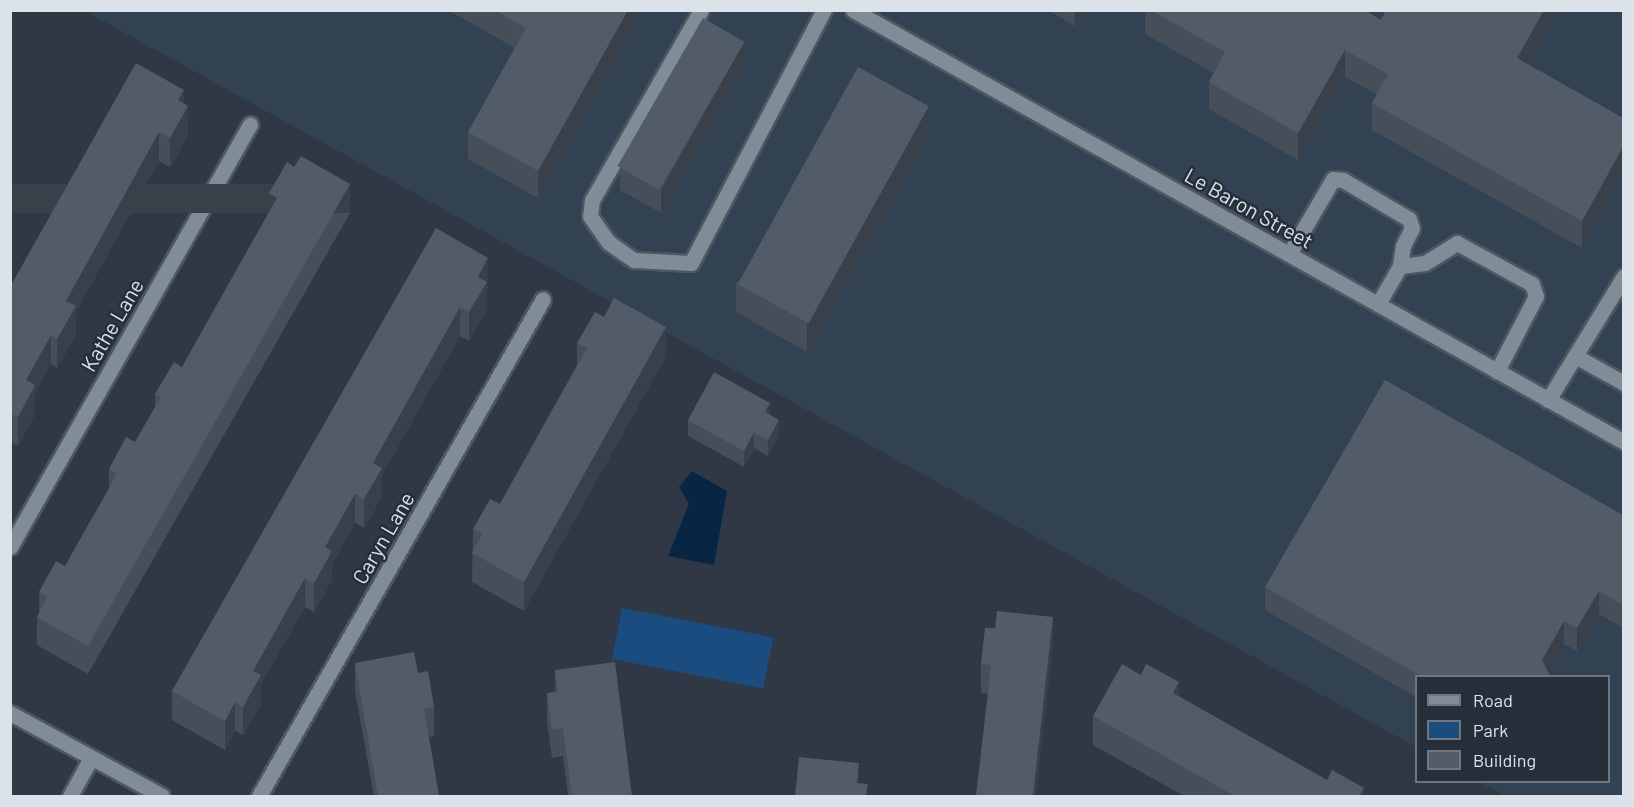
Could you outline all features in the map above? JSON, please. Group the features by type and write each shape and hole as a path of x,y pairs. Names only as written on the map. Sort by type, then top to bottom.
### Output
{"street":[{"path":"700,10 592,200 590,216 608,242 634,260 690,263 824,10"},
{"name":"Le Baron Street","path":"853,10 1623,442"},
{"name":"Kathe Lane","path":"10,547 250,124"},
{"path":"1289,254 1333,179 1343,180 1408,219 1412,228 1403,246 1400,266 1378,304"},
{"path":"1400,266 1425,263 1457,243 1532,284 1536,296 1497,371"},
{"path":"1548,400 1623,276"},
{"name":"Caryn Lane","path":"259,796 543,299"},
{"path":"1575,356 1623,383"},
{"path":"10,713 162,796"},
{"path":"70,796 91,758"}],"shaded area":[{"path":"85,11 1623,11 1623,796 1506,796 1481,783 1610,783 1610,675 1415,675 1415,746"},
{"path":"692,471 727,491 714,565 668,556 689,504 679,487"}],"green space":[{"path":"622,608 773,637 763,688 612,659"}],"building":[{"path":"495,10 628,10 538,171 468,132 526,28"},
{"path":"1151,10 1364,10 1381,20 1386,10 1544,10 1517,58 1623,118 1623,147 1582,221 1372,103 1388,74 1345,50 1298,133 1209,82 1225,52"},
{"path":"703,18 745,42 659,190 618,166"},
{"path":"136,63 184,90 178,100 188,106 170,138 159,132 66,301 76,306 57,339 51,335 26,380 35,385 18,417 10,413 10,287"},
{"path":"858,67 929,106 809,323 738,284"},
{"path":"301,156 350,184 88,646 37,617 47,597 39,592 56,561 65,566 117,474 109,469 126,437 135,442 161,397 155,394 174,362 182,367 277,198 269,193 287,162 294,167"},
{"path":"436,228 488,258 478,277 487,282 469,312 460,307 373,463 382,468 364,499 355,494 325,547 332,551 314,583 305,578 253,671 261,675 243,707 235,702 225,721 172,691"},
{"path":"614,298 666,327 524,582 472,553 482,534 473,529 490,499 500,504 587,348 577,343 595,312 604,317"},
{"path":"714,372 770,403 765,412 779,420 768,440 754,432 744,451 688,420"},
{"path":"1385,380 1623,515 1623,605 1599,591 1577,628 1564,621 1542,660 1550,675 1419,675 1265,587"},
{"path":"997,611 1053,617 1033,796 976,796 991,665 981,664 985,628 995,628"},
{"path":"414,652 418,673 428,671 434,707 424,709 439,796 378,796 355,663"},
{"path":"615,662 632,796 572,796 563,728 552,729 547,693 558,692 555,670"},
{"path":"1122,664 1141,675 1146,664 1179,682 1173,693 1327,780 1332,770 1364,788 1359,796 1235,796 1093,716"},
{"path":"799,757 859,763 857,783 868,784 866,796 795,796"}]}
